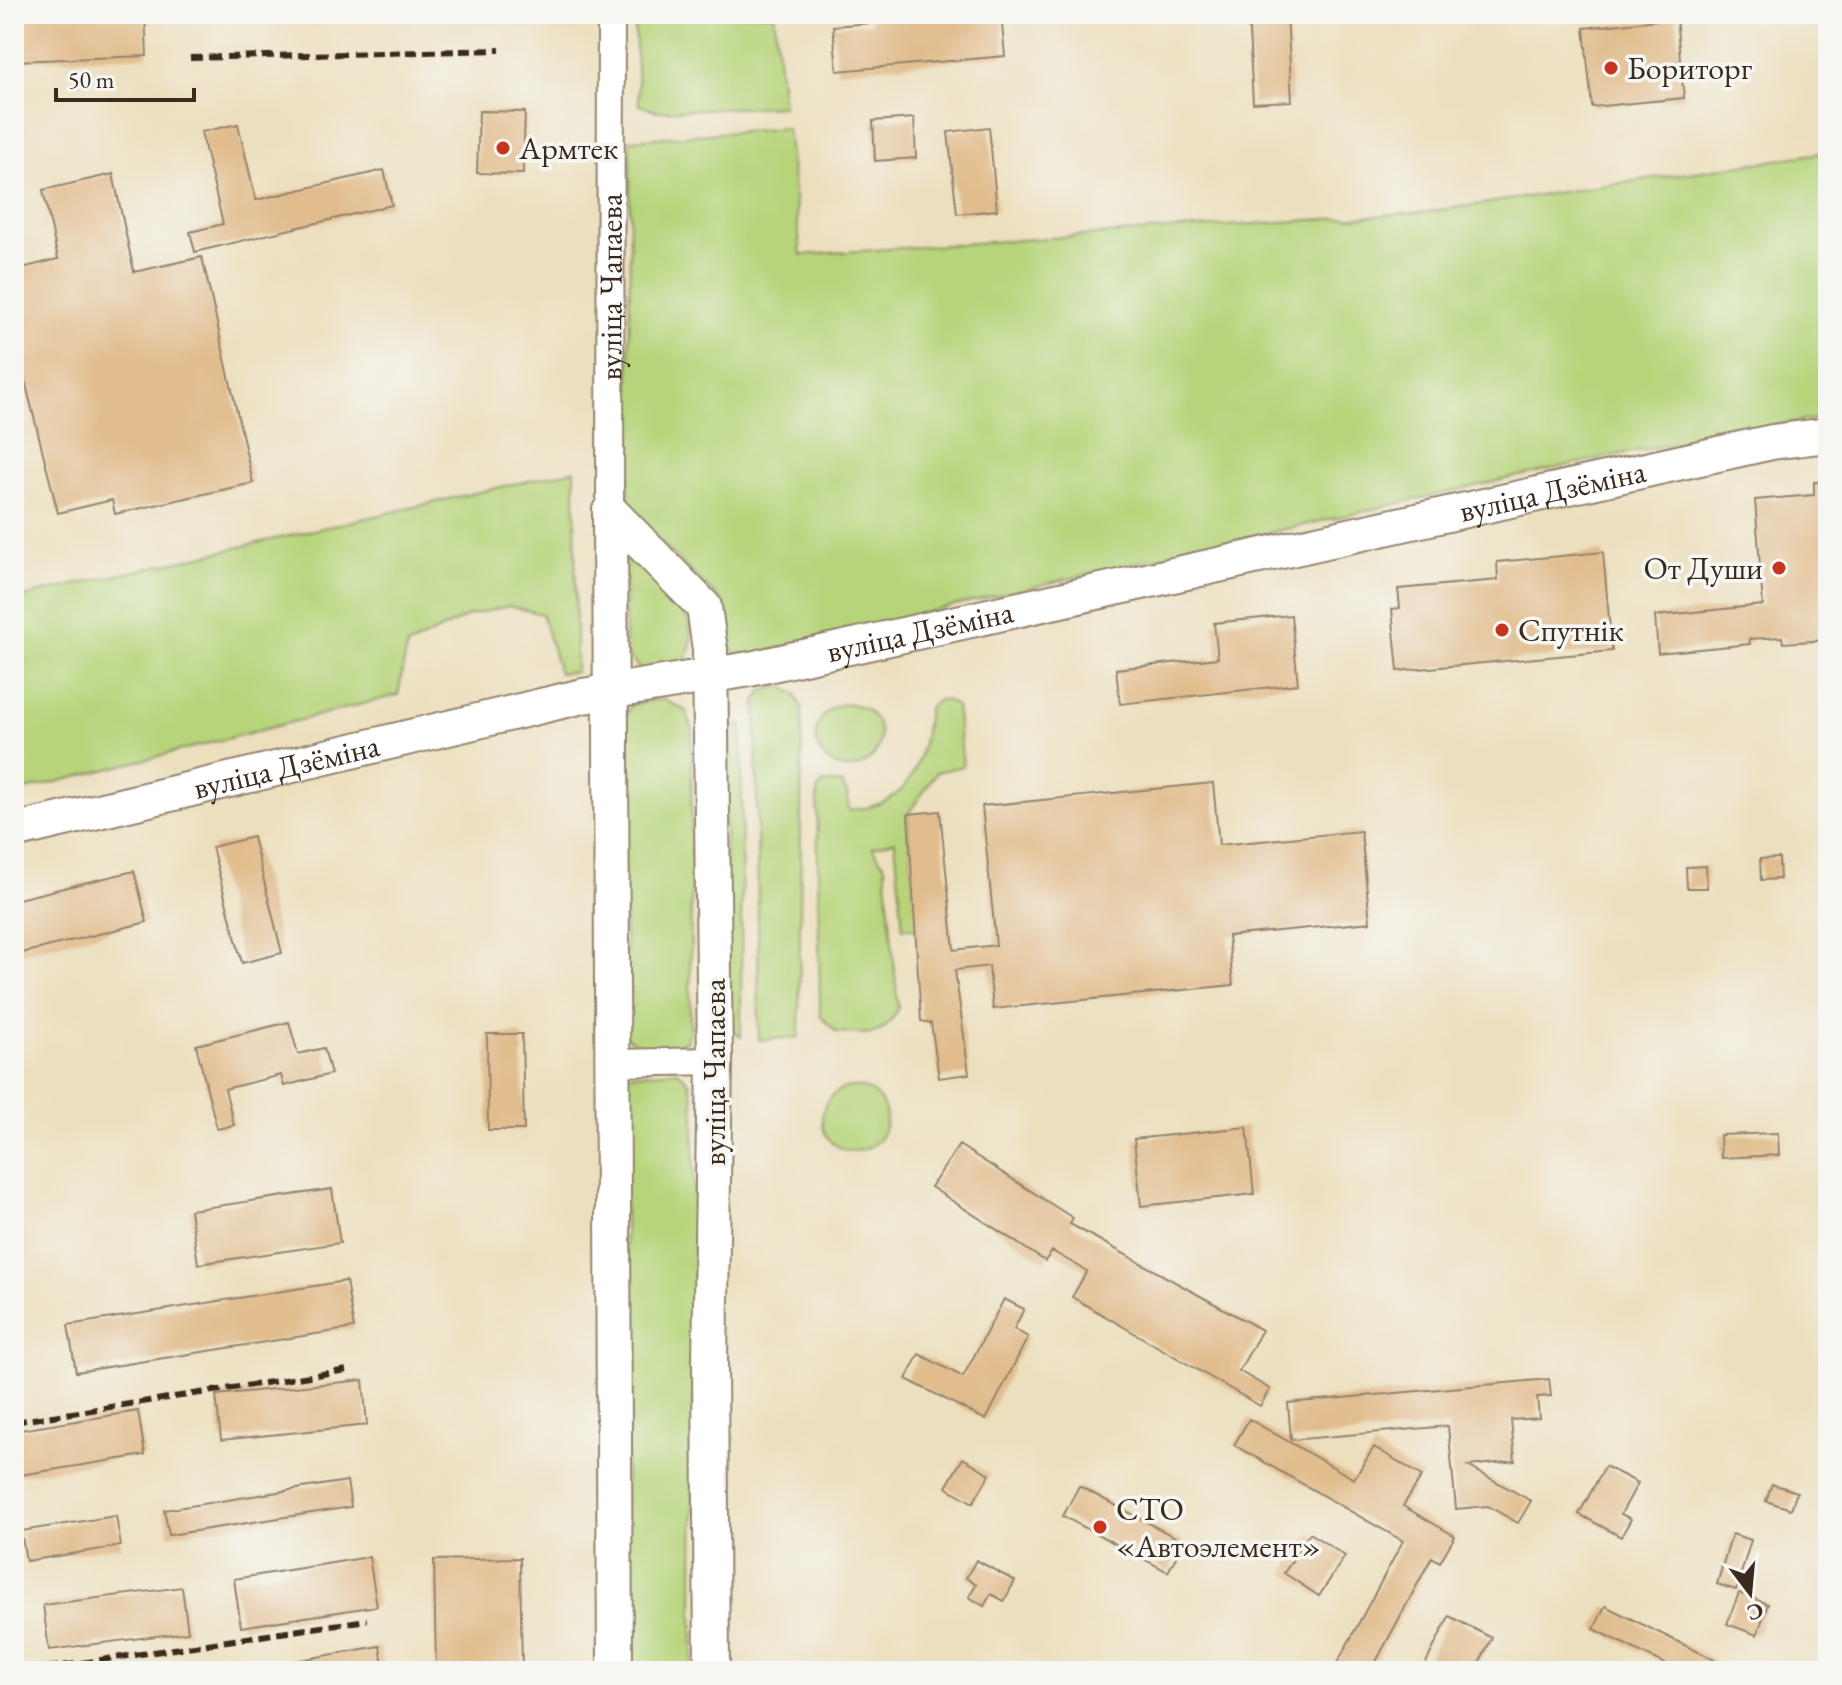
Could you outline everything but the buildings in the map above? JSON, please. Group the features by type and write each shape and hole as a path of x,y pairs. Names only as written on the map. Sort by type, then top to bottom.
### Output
{"main road":[{"name":"вуліца Дзёміна","path":"14,831 486,718 710,677 1772,442 1828,435"},
{"name":"вуліца Чапаева","path":"610,511 704,607 710,677 715,1061 710,1361 712,1671"},
{"name":"вуліца Чапаева","path":"610,511 615,1671"}],"street":[{"name":"вуліца Чапаева","path":"610,511 611,14"},
{"path":"614,1063 715,1061"}],"green space":[{"path":"634,14 774,14 783,106 657,111 639,105"},
{"path":"787,128 801,255 1427,212 1828,152 1828,417 1580,463 1046,584 757,654 736,654 725,639 724,604 637,519 629,505 630,140"},
{"path":"575,470 576,672 559,673 542,614 509,606 470,615 407,646 398,695 14,793 14,599"},
{"path":"625,561 657,580 683,612 691,638 683,665 640,670 625,651"},
{"path":"782,686 795,694 802,708 799,1037 759,1040 756,702 762,691"},
{"path":"663,699 686,711 692,728 690,1030 686,1041 655,1048 640,1045 625,1036 625,718 631,705"},
{"path":"938,700 946,700 956,706 963,766 937,772 908,814 916,928 903,928 895,841 872,847 885,866 898,1008 887,1026 874,1033 836,1032 820,1015 817,790 823,783 841,783 847,793 849,810 871,807 888,800 911,778 918,763 928,708"},
{"path":"842,704 854,704 871,713 878,724 878,748 871,759 854,768 842,768 830,763 821,754 816,742 816,730 821,718 830,709"},
{"path":"742,724 741,1037 727,1025 724,732"},
{"path":"677,1071 690,1087 694,1122 693,1671 626,1671 625,1085 630,1074"},
{"path":"848,1087 860,1087 877,1096 884,1107 884,1131 877,1142 860,1151 848,1151 836,1146 827,1137 822,1125 822,1113 827,1101 836,1092"}],"railway":[{"path":"189,19 379,14"},
{"path":"190,58 500,50"},
{"path":"14,1422 348,1370"},
{"path":"28,1671 367,1620"}],"place":[{"name":"Бориторг","path":"1611,68"},
{"name":"Армтек","path":"503,148"},
{"name":"От Души","path":"1779,568"},
{"name":"Спутнік","path":"1502,630"},
{"name":"СТО «Автоэлемент»","path":"1100,1527"}]}
